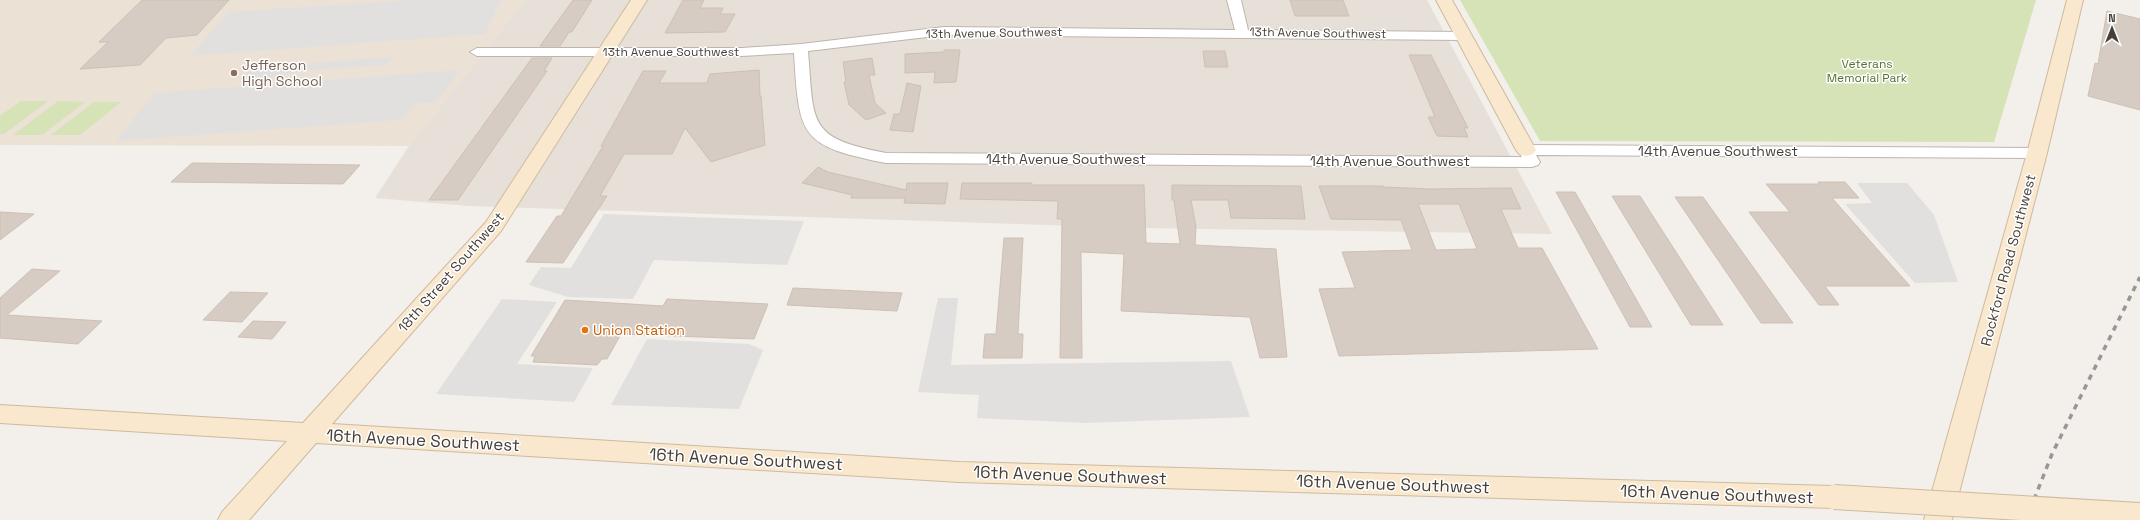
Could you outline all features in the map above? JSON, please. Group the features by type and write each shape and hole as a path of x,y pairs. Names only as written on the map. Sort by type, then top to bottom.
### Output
{"street":[{"name":"18th Street Southwest","path":"232,520 494,226 639,0"},
{"path":"1234,0 1242,32"},
{"path":"1444,0 1526,150"},
{"name":"Rockford Road Southwest","path":"1938,520 2037,154 2075,0"},
{"name":"13th Avenue Southwest","path":"477,52 742,52 801,48 944,31 1242,32 1463,36"},
{"name":"14th Avenue Southwest","path":"801,48 806,108 812,127 829,142 854,151 886,158 1532,162 1526,150 2037,154"},
{"name":"16th Avenue Southwest","path":"0,414 959,472 1834,497 2140,515"}],"shaded area":[{"name":"Jefferson High School","path":"0,0 525,0 409,146 0,145"},
{"path":"414,0 501,0 485,34 190,56 228,12"},
{"path":"525,0 1427,0 1552,234 1142,228 469,206 375,198 409,146"},
{"path":"392,57 386,65 314,70 247,80 246,72 320,62"},
{"path":"460,70 436,103 417,103 401,120 116,141 154,93"},
{"path":"1857,183 1907,183 1934,215 1958,282 1915,283 1845,204 1872,203"},
{"path":"604,214 804,221 787,265 654,260 633,299 568,297 529,285 541,267 571,268"},
{"path":"938,298 958,298 951,365 1231,361 1250,417 1085,423 977,418 979,395 918,392"},
{"path":"502,299 557,302 517,364 593,368 574,402 436,394"},
{"path":"647,339 749,344 763,350 739,409 611,405"}],"green space":[{"name":"Veterans Memorial Park","path":"1460,0 2036,0 1994,142 1540,141"},
{"path":"21,101 48,101 4,134 0,134 0,116"},
{"path":"58,101 85,102 42,135 13,135"},
{"path":"94,102 121,102 80,135 51,135"}],"building":[{"path":"142,0 229,0 197,35 166,38 140,65 80,69 108,42 99,42"},
{"path":"573,0 592,0 572,32 569,32 560,46 540,46"},
{"path":"683,0 704,0 700,8 723,8 720,14 735,14 725,32 665,33"},
{"path":"1290,0 1343,0 1349,16 1295,16"},
{"path":"2107,11 2140,19 2140,110 2088,96 2095,63 2098,64"},
{"path":"944,50 960,50 956,82 934,83 935,72 905,73 905,54 944,52"},
{"path":"1203,51 1225,51 1228,67 1205,67"},
{"path":"1409,55 1431,55 1468,128 1464,128 1468,137 1437,136 1428,117 1435,117"},
{"path":"532,58 552,58 544,71 547,71 458,200 429,200"},
{"path":"872,58 875,75 869,75 875,103 886,113 866,120 849,105 844,82 846,82 843,62"},
{"path":"759,70 765,145 711,162 685,128 672,154 624,154 600,196 607,196 563,263 526,262 557,216 561,216 603,146 601,146 643,71 666,71 659,83 707,83 710,74"},
{"path":"907,83 921,86 913,132 890,130 894,114 900,114"},
{"path":"192,163 360,165 343,184 171,182"},
{"path":"818,167 828,172 906,190 907,183 948,183 945,204 904,203 905,198 851,198 852,195 802,183"},
{"path":"1818,182 1845,182 1859,198 1832,198 1910,286 1825,286 1839,305 1819,305 1749,212 1790,212 1766,184 1819,184"},
{"path":"962,183 1032,183 1032,185 1144,185 1146,243 1180,244 1174,200 1172,200 1172,185 1301,186 1305,219 1231,218 1228,200 1191,200 1196,227 1195,245 1276,249 1287,357 1260,358 1250,317 1121,311 1124,254 1081,252 1082,358 1060,358 1062,219 1057,219 1058,201 960,199"},
{"path":"1319,186 1383,186 1430,189 1511,188 1521,209 1501,209 1518,248 1542,248 1598,349 1339,356 1319,289 1355,288 1342,252 1412,250 1401,220 1331,219","holes":["1418,204 1459,204 1477,249 1436,250"]},
{"path":"1556,192 1575,192 1652,327 1630,327"},
{"path":"1612,196 1640,196 1723,325 1691,325"},
{"path":"1675,197 1703,197 1793,323 1761,323"},
{"path":"0,212 34,214 0,240"},
{"path":"1004,238 1023,238 1018,334 1023,334 1022,358 983,358 985,334 996,334"},
{"path":"32,269 60,271 7,315 102,321 78,344 0,338 0,298"},
{"path":"793,288 902,293 897,311 787,305"},
{"path":"230,292 268,293 242,322 203,320"},
{"path":"667,299 768,304 754,339 621,334 607,359 602,359 597,365 533,362 535,356 531,356 565,300 663,306"},
{"path":"253,321 286,322 272,339 238,337"}],"railway":[{"path":"2026,520 2052,454 2140,277"}],"place":[{"name":"Jefferson High School","path":"234,73"},
{"name":"Union Station","path":"585,330"}]}
